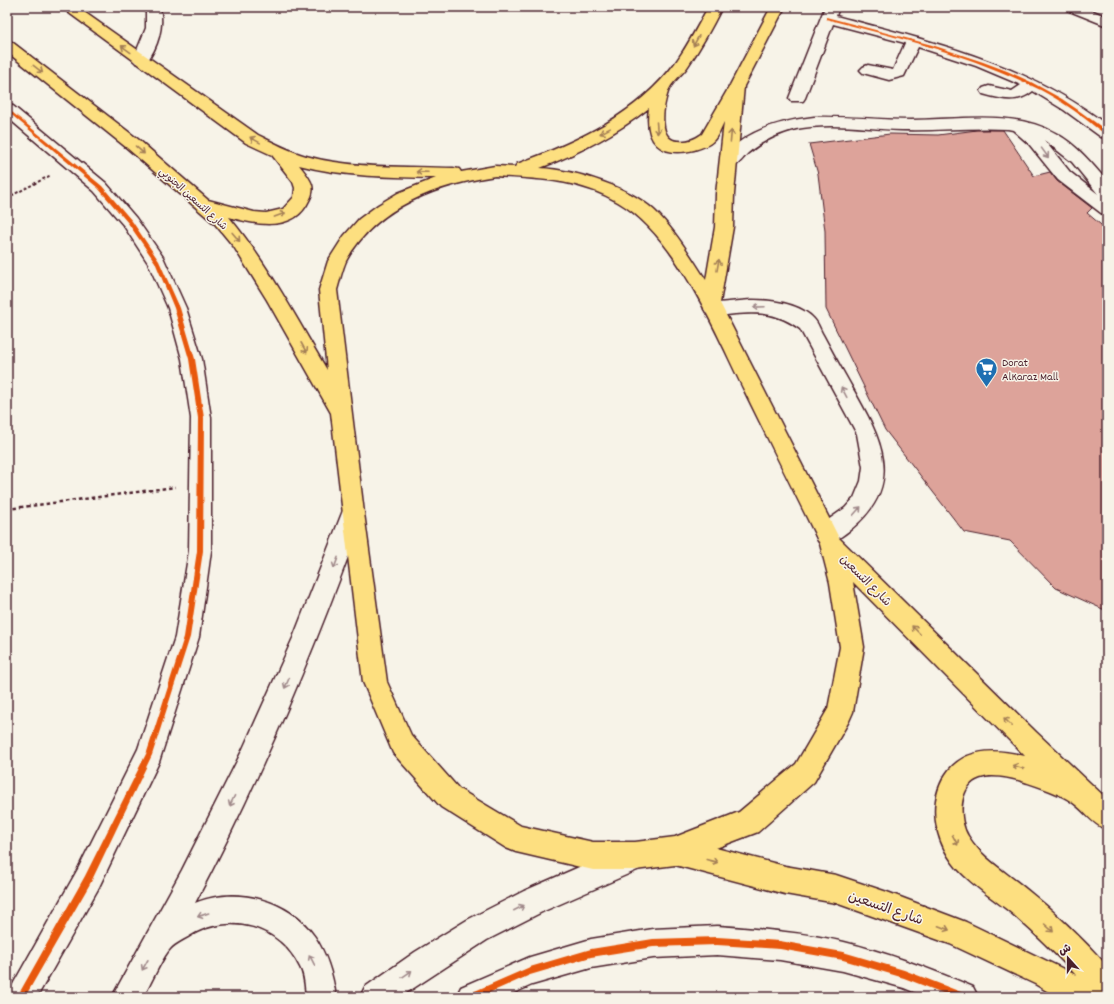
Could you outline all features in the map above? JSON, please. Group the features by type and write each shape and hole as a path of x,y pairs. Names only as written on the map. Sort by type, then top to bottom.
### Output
{"main road":[{"path":"68,7 252,139 280,153 333,167 474,174 515,171 554,174 591,183 624,198 652,218 673,243 713,306 828,539 842,583 852,647 840,712 805,773 748,822 674,851 635,856 593,856 516,838 450,798 402,744 375,682 328,290 336,262 353,236 377,214 406,196 439,182 474,174"},
{"path":"515,171 551,158 584,142 613,126 639,108 660,90 688,57 715,7"},
{"path":"660,90 656,130 658,137 674,146 694,146 703,142 708,137 778,7"},
{"name":"شارع التسعين الجنوبي","path":"7,45 133,144 221,220 240,243 288,318 342,415"},
{"path":"713,306 724,227 736,86"},
{"path":"202,203 258,219 271,218 296,208 302,200 304,191 302,182 280,153"},
{"name":"شارع التسعين","path":"828,539 1080,792 1107,817"},
{"path":"1080,792 1015,766 990,763 969,769 954,784 947,805 950,830 962,854 983,874 1024,905 1063,940 1107,989"},
{"name":"شارع التسعين","path":"674,851 785,880 836,889 887,906 956,932 1045,974 1086,997"}],"street":[{"path":"141,60 153,36 155,24 153,7"},
{"path":"1072,7 1107,22"},
{"path":"797,98 830,12 982,63 1031,84 1060,99 1107,133"},
{"path":"868,70 889,75 899,73 913,41"},
{"path":"989,91 1016,96 1031,84"},
{"path":"7,109 100,187 130,222 157,262 178,308 192,359 200,410 202,484 200,551 187,637 150,753 88,879 21,997"},
{"path":"729,162 752,141 767,133 784,127 817,121 907,125 1003,124 1039,132 1060,142 1076,156 1107,193"},
{"path":"1003,124 1027,134 1041,147 1064,176 1107,209"},
{"path":"713,306 764,306 780,308 795,314 807,324 867,434 873,453 874,472 870,491 855,513 828,539"},
{"path":"127,997 160,938 231,802 270,720 306,638 354,513"},
{"path":"375,997 424,962 477,930 529,903 635,856"},
{"path":"160,938 182,924 204,914 227,909 250,910 270,917 289,928 304,944 315,965 321,997"},
{"path":"472,997 497,984 543,966 590,952 639,944 690,940 740,941 790,946 842,955 893,968 963,997"}],"path":[{"path":"7,198 73,164"},
{"path":"7,509 202,484"}],"building":[{"name":"Dorat AlKaraz Mall","path":"977,130 1003,130 1034,176 1050,172 1057,181 1092,208 1087,213 1107,230 1107,611 1056,588 1010,541 964,532 885,430 826,309 825,231 818,174 809,144 890,134 938,135"}],"cycle path":[{"path":"827,18 930,46 981,62 1006,72 1040,88 1060,100 1107,133"},
{"path":"7,109 100,187 130,222 157,262 177,308 192,359 201,418 200,551 187,637 150,753 88,879 21,997"},
{"path":"471,997 530,971 591,953 653,943 717,941 780,945 843,956 904,974 963,997"}],"place":[{"name":"Dorat AlKaraz Mall","path":"986,388"}]}
